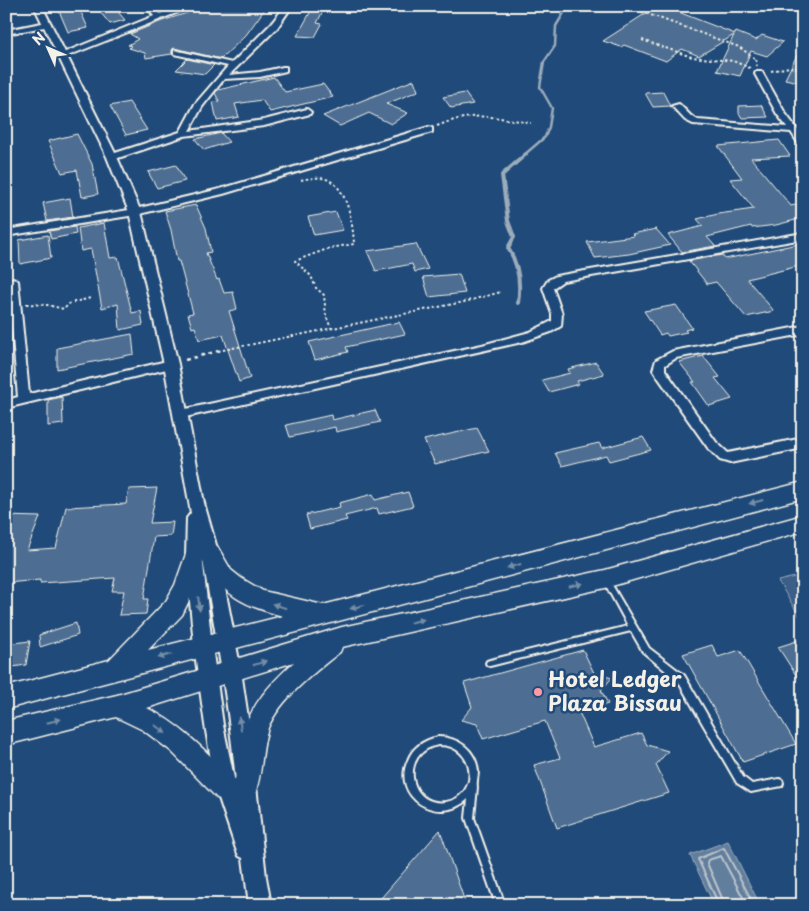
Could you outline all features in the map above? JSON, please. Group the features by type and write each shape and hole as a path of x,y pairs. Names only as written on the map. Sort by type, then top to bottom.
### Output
{"main road":[{"path":"6,698 226,639 327,615 803,490"},
{"path":"6,733 117,706 342,637 605,579 803,523"},
{"path":"116,670 174,608 202,554 222,575 244,592 285,608 327,615"},
{"path":"117,706 151,722 236,787 250,774 252,746 260,720 305,665 342,637"}],"street":[{"path":"38,6 112,157 135,212 171,364 196,503 202,554 203,646 214,725 236,787 260,905"},
{"path":"149,6 159,17"},
{"path":"62,55 191,6"},
{"path":"183,134 198,106 222,76 274,26 289,6"},
{"path":"6,32 47,24"},
{"path":"177,52 232,65"},
{"path":"222,76 248,77 269,74 283,69"},
{"path":"759,74 781,114 803,144"},
{"path":"676,106 688,118 696,122 794,130"},
{"path":"112,157 183,134 264,123 307,112"},
{"path":"6,233 135,212 223,191 429,130"},
{"path":"181,414 474,350 550,329 557,323 557,314 548,288 552,282 560,278 803,236"},
{"path":"13,281 24,401"},
{"path":"803,330 672,355 660,363 659,370 712,445 724,457 742,456 803,443"},
{"path":"6,404 171,364"},
{"path":"202,554 226,639 241,731 236,787"}],"lane":[{"path":"605,579 646,650 681,678 740,780 751,788 779,783"},
{"path":"490,663 632,628"},
{"path":"473,784 464,799 452,806 436,807 425,803 416,795 410,785 408,776 412,757 424,745 440,741 455,744 468,756 474,772 473,784 470,818 501,905"}],"path":[{"path":"644,6 638,10 739,47 756,59 759,74"},
{"path":"642,40 701,60 733,61 746,65 759,74 789,67 803,68"},
{"path":"429,130 449,120 472,115 487,115 531,123"},
{"path":"289,173 294,178 302,180 322,178 334,183 349,205 354,244 330,248 295,261 311,276 316,288 325,295 326,313 331,328"},
{"path":"171,364 236,346 464,302 501,292"},
{"path":"15,305 47,305 64,309 70,303 91,298"}],"shaded area":[{"path":"803,575 803,622 778,581"}],"water":[{"path":"728,841 760,905 714,905 690,855"}],"building":[{"path":"57,6 74,6 77,11 80,10 88,28 68,32"},
{"path":"95,6 113,6 125,20 110,24"},
{"path":"209,6 267,6 246,35 221,59 174,48 172,54 146,58 145,53 129,48 131,46 128,45 138,39 130,34 162,21"},
{"path":"657,6 756,40 762,35 783,42 767,56 751,51 740,76 717,71 734,35 699,56 682,49 666,61 624,45 621,47 603,41"},
{"path":"311,11 323,11 317,23 322,24 315,37 297,36"},
{"path":"803,43 803,83 785,79"},
{"path":"187,59 214,65 205,74 176,70"},
{"path":"274,77 285,92 323,84 333,97 270,112 262,100 235,104 239,117 217,121 213,102 219,101 215,93 218,90"},
{"path":"414,80 418,91 386,104 408,113 391,124 369,113 340,126 323,116"},
{"path":"663,92 670,106 653,107 645,93"},
{"path":"465,93 473,104 451,108 443,97"},
{"path":"129,102 147,130 126,135 110,106"},
{"path":"761,105 768,117 742,118 739,113 739,106"},
{"path":"221,133 229,142 204,150 195,139"},
{"path":"77,134 92,164 98,194 82,197 77,170 62,173 48,141"},
{"path":"779,140 790,156 751,158 791,206 803,203 803,218 776,225 752,228 751,226 707,237 715,246 682,252 668,235 703,226 697,219 754,209 730,179 742,178 718,146"},
{"path":"176,165 185,181 157,188 148,172"},
{"path":"70,198 73,217 47,221 43,203"},
{"path":"196,205 206,228 211,252 206,253 217,280 219,279 224,293 233,292 237,309 229,311 250,378 239,382 223,335 199,340 195,327 192,328 188,314 193,313 179,261 177,261 165,211"},
{"path":"336,212 343,230 314,235 308,217"},
{"path":"104,223 110,258 118,257 132,313 141,311 143,325 120,330 118,304 102,308 91,249 81,251 78,228"},
{"path":"75,227 76,234 51,239 49,231"},
{"path":"656,229 670,245 629,254 595,258 587,242 634,236 632,234"},
{"path":"48,235 51,258 20,264 19,240"},
{"path":"803,243 803,265 747,279 774,311 746,317 716,282 707,284 689,261 722,255 725,259"},
{"path":"416,244 428,269 415,272 412,264 376,271 367,251"},
{"path":"459,274 465,293 429,297 423,277"},
{"path":"676,305 692,328 685,330 687,332 668,336 666,333 660,335 644,311"},
{"path":"399,322 405,334 346,347 348,352 315,360 309,342"},
{"path":"132,334 134,354 57,369 57,348"},
{"path":"703,356 720,377 715,378 732,399 709,406 692,382 695,382 679,362"},
{"path":"596,362 604,374 577,381 579,384 549,392 542,380 570,373 568,369"},
{"path":"62,397 63,424 48,426 48,400"},
{"path":"375,410 380,422 336,432 335,427 290,437 286,425 331,415 332,420"},
{"path":"477,428 489,451 435,464 424,440"},
{"path":"643,437 651,450 609,461 606,455 562,466 555,453 599,443 602,448"},
{"path":"157,488 150,523 173,522 171,536 154,537 144,599 148,599 146,614 119,615 124,591 112,591 115,578 40,583 40,580 6,583 6,516 40,517 27,550 56,548 66,507 126,504 129,489"},
{"path":"408,492 413,506 379,514 377,508 345,516 347,520 310,529 306,515 340,507 339,503 373,494 375,500"},
{"path":"76,623 78,635 40,647 39,635"},
{"path":"803,639 803,686 778,647"},
{"path":"30,641 26,665 6,668 6,644"},
{"path":"712,645 718,657 740,650 796,744 743,762 683,654"},
{"path":"583,650 594,673 612,678 601,690 608,704 579,712 594,747 641,733 647,745 668,751 656,765 669,793 557,828 534,765 560,758 545,721 483,739 477,724 461,720 472,707 464,683"},
{"path":"440,830 466,905 375,905"}],"waterway":[{"path":"524,155 545,137 549,127 552,108 540,87 544,62 555,46 556,26 568,6"},
{"path":"518,303 518,274 515,261 508,248 514,237 508,221 502,175 526,154"}],"place":[{"name":"Hotel Ledger Plaza Bissau","path":"538,692"}]}
